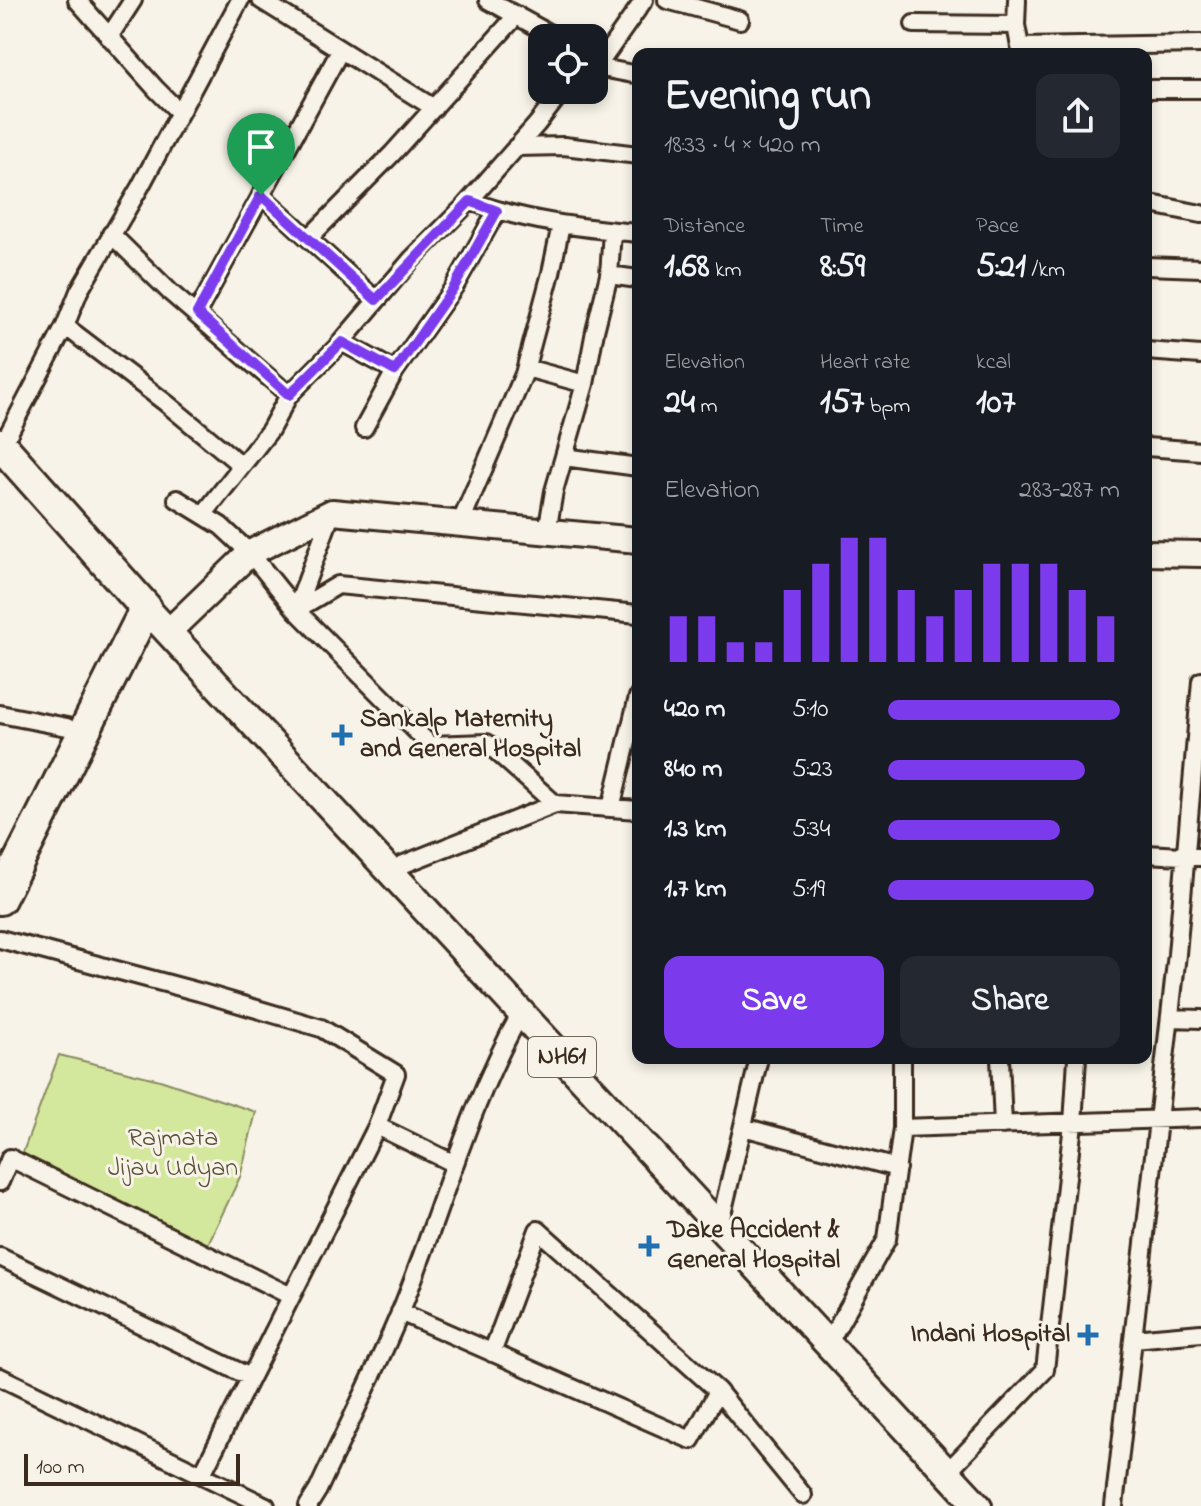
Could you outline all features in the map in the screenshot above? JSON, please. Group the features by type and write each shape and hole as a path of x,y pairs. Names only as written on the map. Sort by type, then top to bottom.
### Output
{"highway":[{"name":"NH61","path":"1,445 146,608"},
{"path":"0,899 146,608"}],"main road":[{"name":"NH61","path":"146,608 947,1472 969,1503"}],"street":[{"path":"77,0 179,112"},
{"path":"109,37 133,0"},
{"path":"1,445 65,326 79,291 140,187 240,0"},
{"path":"261,0 434,108"},
{"path":"489,0 533,24"},
{"path":"608,47 644,0"},
{"path":"667,0 740,20"},
{"path":"1017,0 1016,25 1020,47 1041,48"},
{"path":"309,238 434,108 517,15"},
{"path":"914,24 1016,25"},
{"path":"1122,48 1201,44"},
{"path":"197,313 340,51"},
{"path":"608,69 632,74"},
{"path":"1152,89 1201,89"},
{"path":"203,515 270,430 289,395 342,342 376,300 470,201 551,104"},
{"path":"516,147 564,146 632,154"},
{"path":"261,195 376,300"},
{"path":"470,201 497,211 561,225 632,233"},
{"path":"1152,204 1201,214"},
{"path":"364,428 395,371 454,287 497,211"},
{"path":"460,524 526,368 561,225"},
{"path":"547,532 554,491 585,384 609,275 612,231"},
{"path":"111,234 171,293 289,395"},
{"path":"1152,266 1201,268"},
{"path":"609,275 632,278"},
{"path":"65,326 241,465"},
{"path":"342,342 395,371"},
{"path":"1152,351 1201,355"},
{"path":"526,368 585,384"},
{"path":"1152,447 1201,451"},
{"path":"564,457 632,466"},
{"path":"177,499 221,526 250,553 296,610 430,745 487,743 555,804"},
{"path":"296,610 332,512"},
{"path":"168,632 250,553 332,512 632,539"},
{"path":"1152,553 1201,554"},
{"path":"296,610 338,585 632,613"},
{"path":"1114,1506 1170,1018 1193,857 1201,681"},
{"path":"0,714 67,727"},
{"path":"611,808 632,722"},
{"path":"389,870 555,804 632,810"},
{"path":"1152,854 1193,857"},
{"path":"0,939 321,1028 396,1074 377,1126 202,1474"},
{"path":"308,1506 400,1312 453,1163 497,1056 521,1013"},
{"path":"1170,1018 1201,1019"},
{"path":"719,1227 758,1064"},
{"path":"828,1344 887,1239 902,1128 902,1064"},
{"path":"1000,1064 1003,1125"},
{"path":"947,1472 1045,1370 1073,1124 1077,1064"},
{"path":"902,1128 1158,1122 1201,1118"},
{"path":"377,1126 453,1163"},
{"path":"743,1127 897,1168"},
{"path":"0,1182 10,1158 291,1296"},
{"path":"492,1353 538,1230 718,1391 803,1495"},
{"path":"0,1257 250,1377"},
{"path":"400,1312 691,1440 718,1391"},
{"path":"1133,1339 1201,1333"},
{"path":"0,1377 266,1506"}],"green space":[{"name":"Rajmata Jijau Udyan","path":"59,1055 160,1080 256,1112 240,1177 208,1244 22,1155"}],"place":[{"name":"Sankalp Maternity and General Hospital","path":"342,735"},
{"name":"Dake Accident & General Hospital","path":"649,1246"},
{"name":"Indani Hospital","path":"1088,1335"}],"route":[{"path":"261,195 376,300 470,201 497,211 454,287 395,371 342,342 289,395 197,313 261,195"}]}
